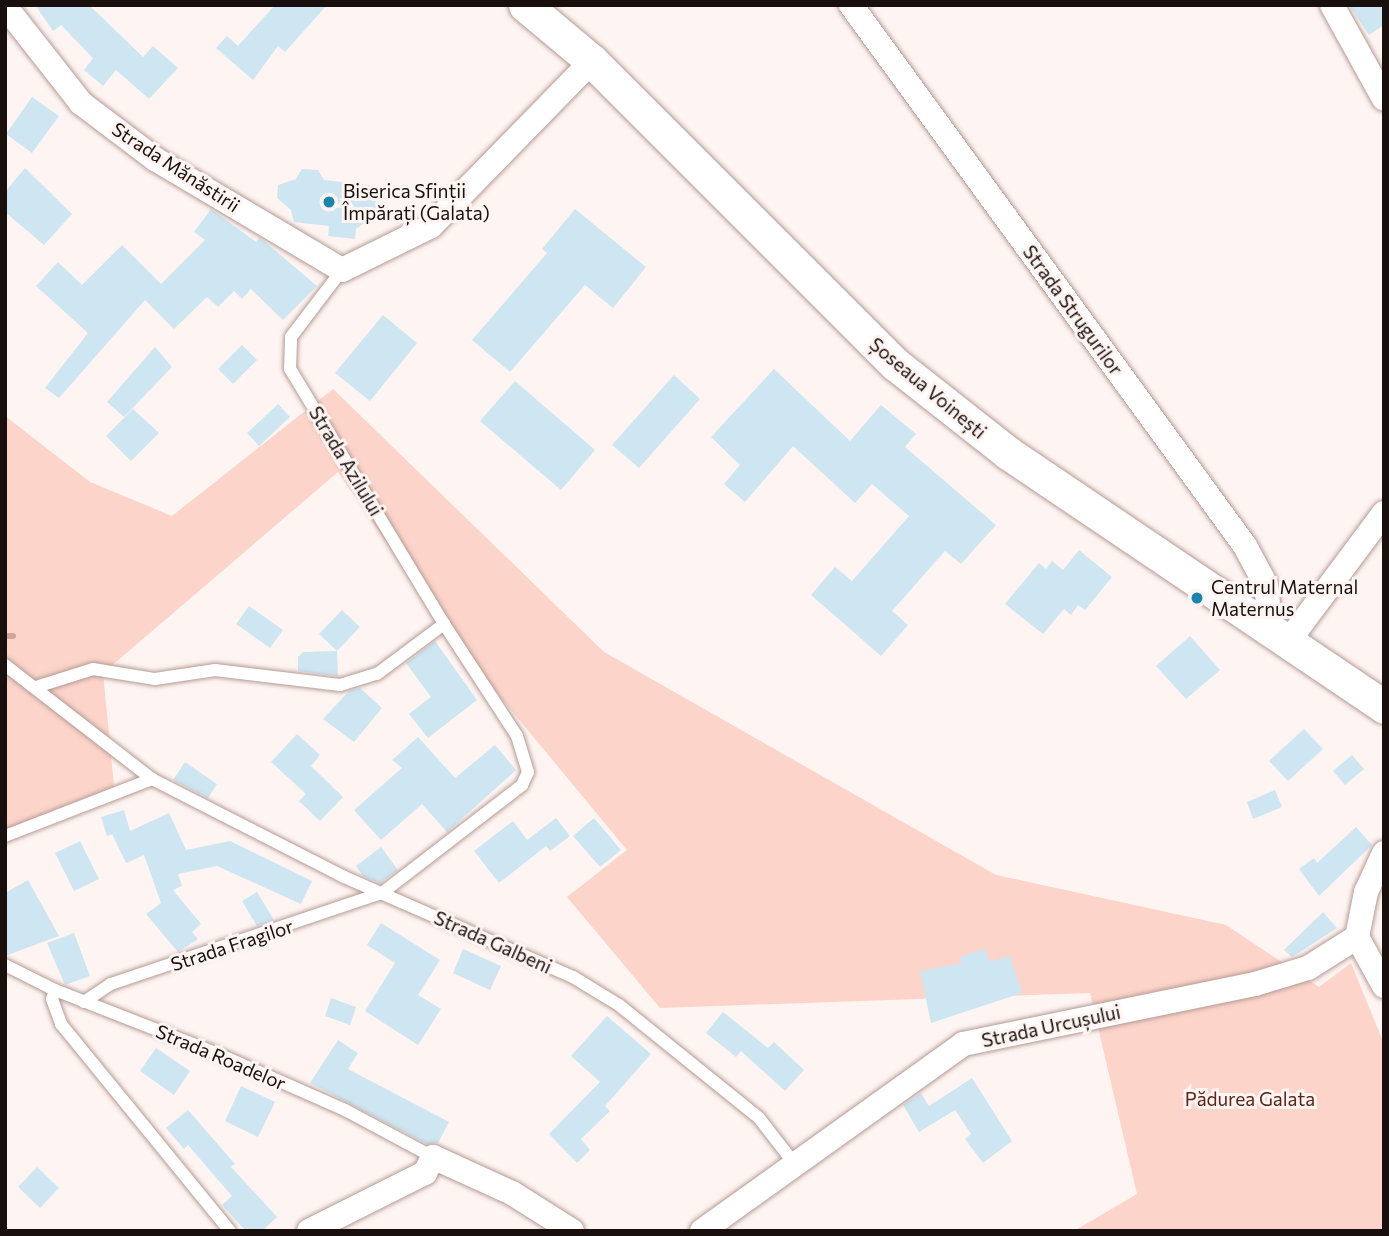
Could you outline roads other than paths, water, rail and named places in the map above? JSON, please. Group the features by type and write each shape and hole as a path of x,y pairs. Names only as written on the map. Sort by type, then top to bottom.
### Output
{"main road":[{"name":"Șoseaua Voinești","path":"525,5 592,61 895,364 1007,453 1384,707"}],"street":[{"name":"Strada Strugurilor","path":"850,5 1245,546 1266,585 1268,605 1258,623"},
{"path":"1332,5 1384,99"},
{"name":"Strada Mănăstirii","path":"5,6 81,103 155,159 342,270"},
{"name":"Strada Azilului","path":"342,270 431,226 592,61"},
{"path":"1287,643 1384,513"},
{"path":"1384,853 1366,892 1357,937 1384,986"},
{"name":"Strada Urcușului","path":"702,1231 963,1044 1255,984 1308,968 1357,937"},
{"path":"309,1231 425,1173 433,1157 512,1193 572,1231"}],"lane":[{"name":"Strada Azilului","path":"342,270 291,337 290,369 444,624 517,736 528,772 522,785 382,893"},
{"path":"36,687 93,669 155,679 215,670 340,685 377,674 444,624"},
{"name":"Strada Galbeni","path":"5,665 152,779 234,824 573,977 619,1005 759,1118 794,1163"},
{"path":"5,836 152,779"},
{"name":"Strada Fragilor","path":"84,1002 111,985 382,893"},
{"name":"Strada Roadelor","path":"5,965 55,990 256,1071 433,1157"},
{"path":"55,990 52,999 61,1024 230,1231"}],"waterway":[{"path":"5,636 13,636"}],"place":[{"name":"Biserica Sfinții Împărați (Galata)","path":"329,202"},
{"name":"Centrul Maternal Maternus","path":"1197,598"}],"park label":[{"name":"Pădurea Galata","path":"1250,1099"}]}
